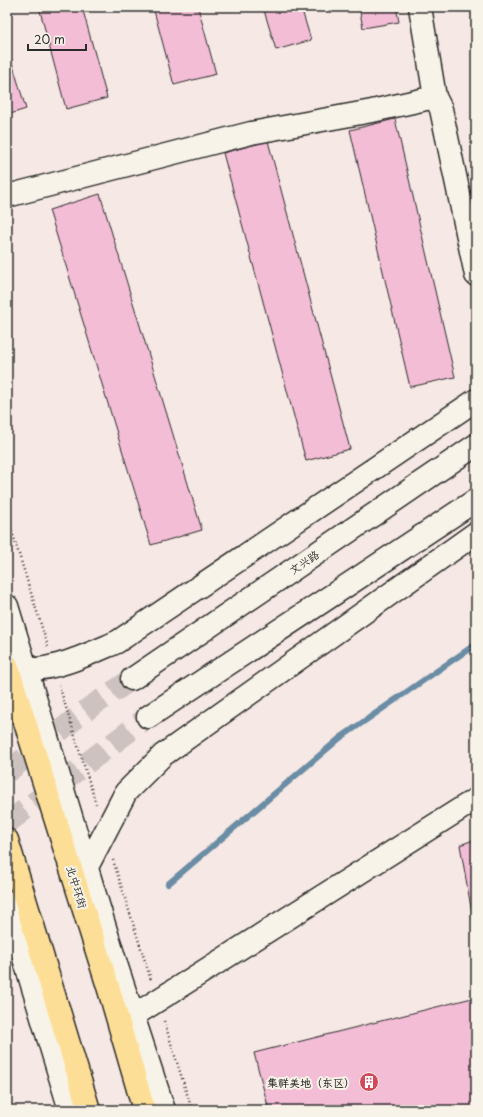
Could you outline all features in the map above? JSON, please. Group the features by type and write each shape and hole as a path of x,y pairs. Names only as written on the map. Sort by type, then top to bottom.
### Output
{"highway":[{"name":"北中环街","path":"17,667 144,1110"},
{"path":"7,840 89,1110"}],"main road":[{"path":"420,7 435,97 441,109 476,275"},
{"path":"7,196 251,132 372,111 435,97"},
{"path":"17,667 37,670 74,660 117,642 476,400"},
{"name":"文兴路","path":"132,679 476,445"},
{"path":"148,717 476,500"},
{"path":"87,867 126,792 163,755 476,533"},
{"path":"7,606 17,667 87,867 164,1110"},
{"path":"133,1016 476,798"},
{"path":"7,902 11,927 70,1110"}],"building":[{"path":"39,7 82,7 107,98 66,109"},
{"path":"153,7 198,7 216,74 174,85"},
{"path":"263,7 301,7 311,40 276,50"},
{"path":"359,7 396,7 399,22 363,28"},
{"path":"7,46 26,109 7,115"},
{"path":"395,119 455,377 410,387 350,130"},
{"path":"268,141 350,449 306,461 223,153"},
{"path":"100,194 202,530 151,545 49,210"},
{"path":"476,839 476,936 460,845"},
{"name":"集祥美地（东区）","path":"476,997 476,1110 269,1110 254,1053"}],"waterway":[{"path":"168,884 340,738 476,644"}],"tunnel":[{"path":"7,772 89,708 132,679"},
{"path":"7,823 148,717"}],"place":[{"name":"集祥美地（东区）","path":"369,1082"}]}
